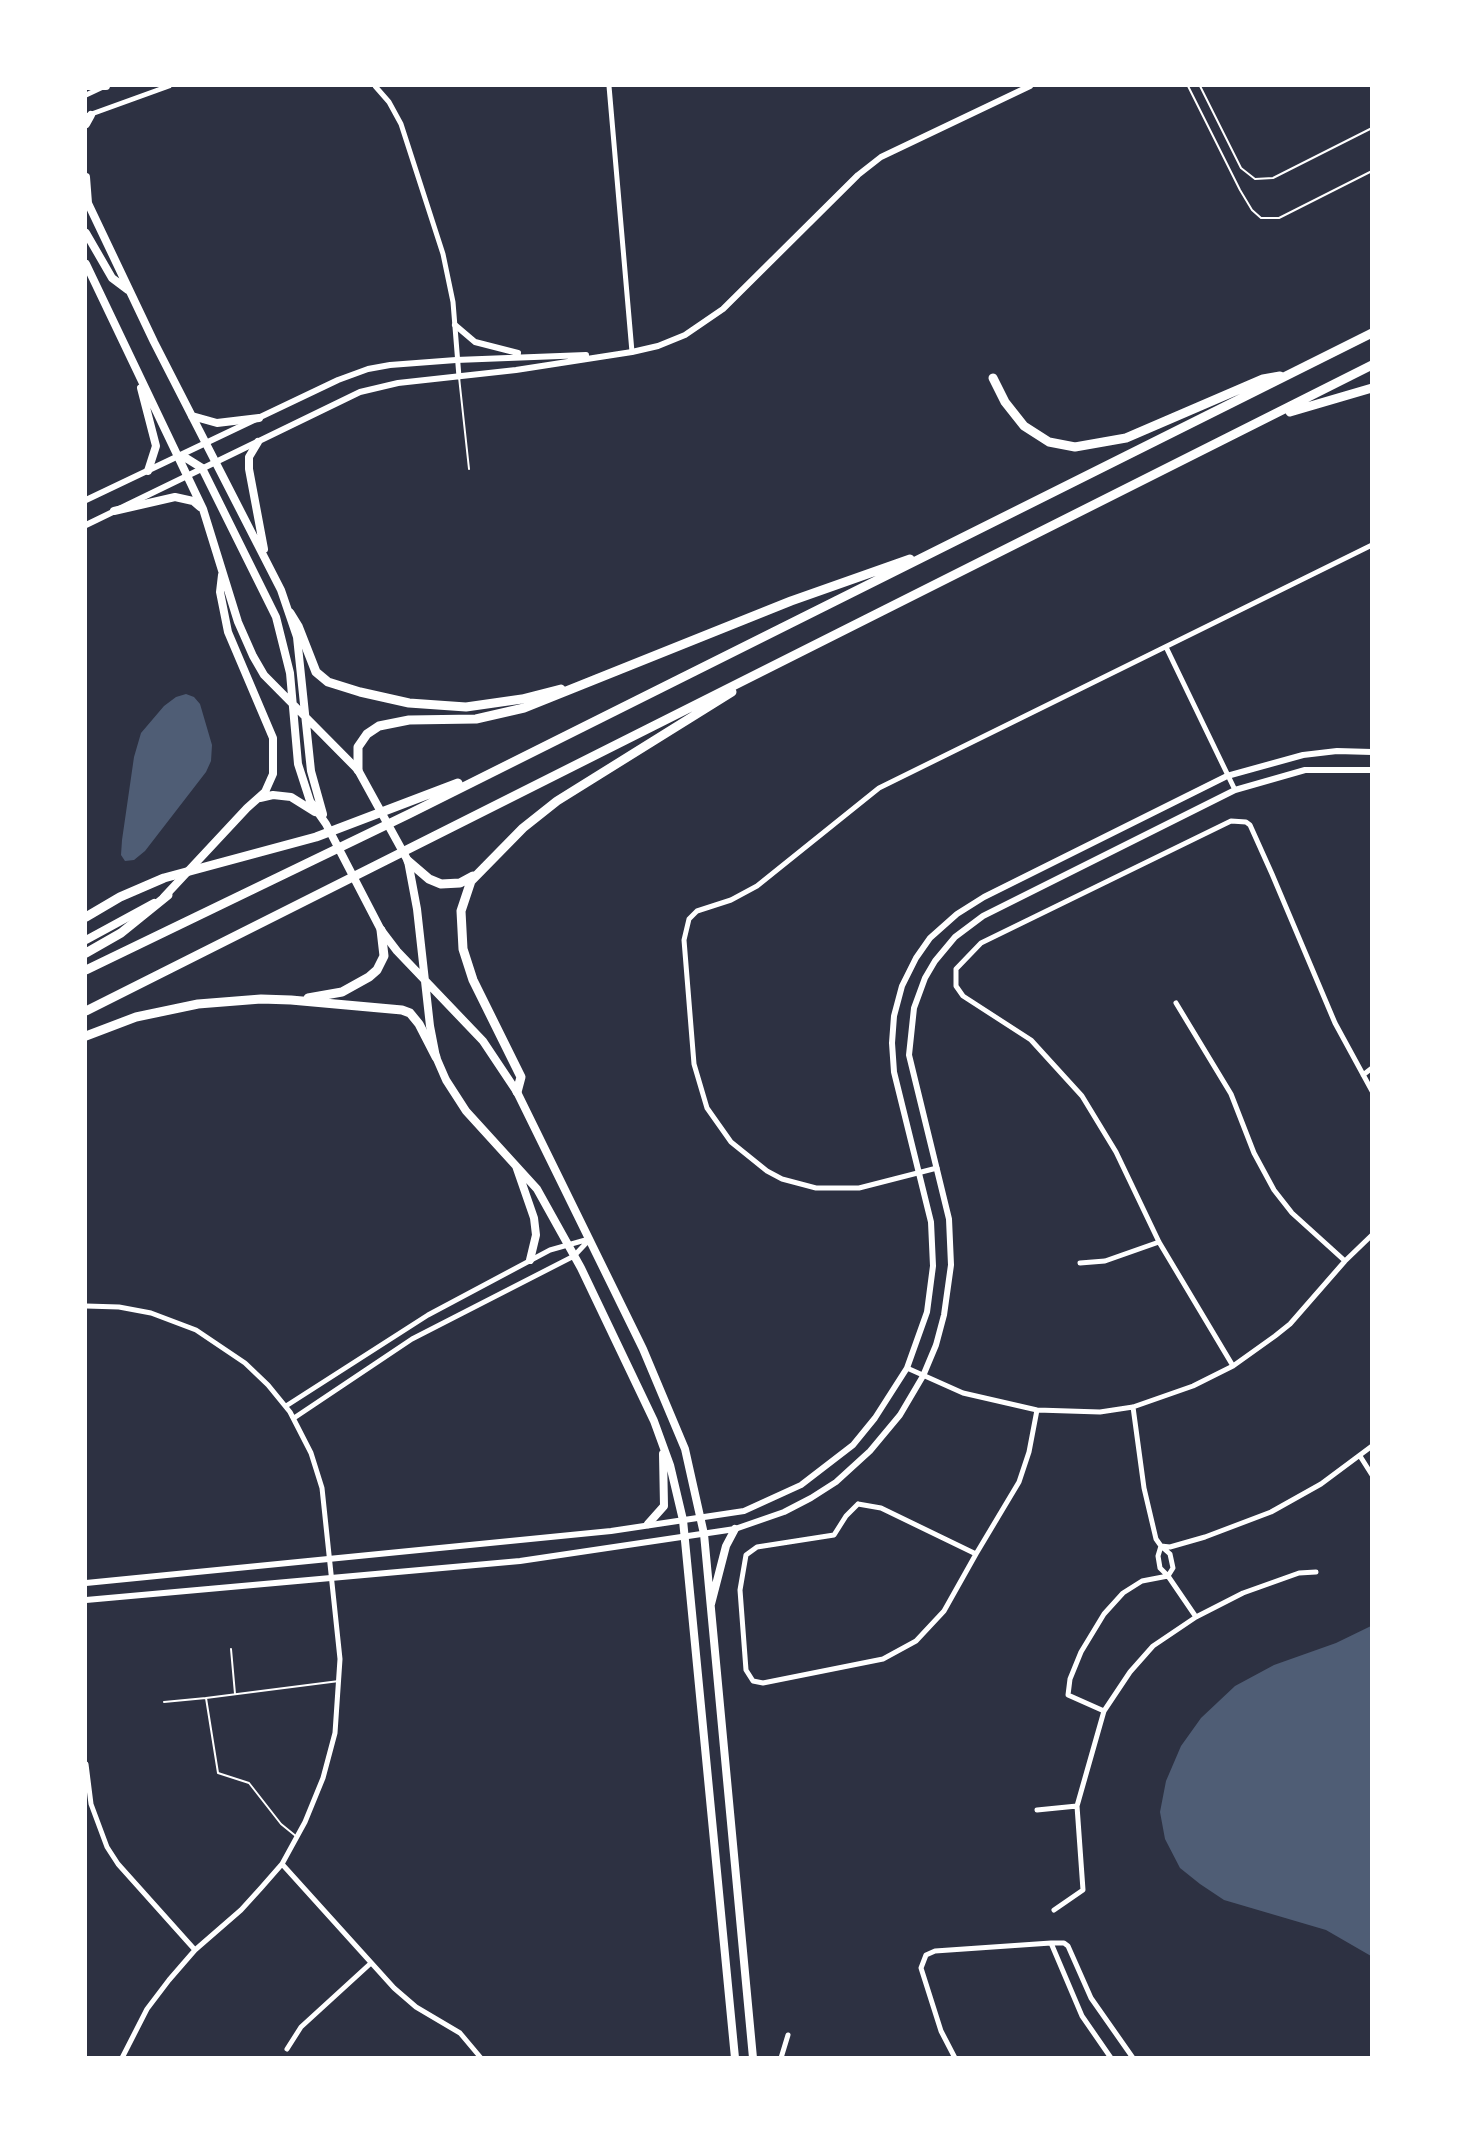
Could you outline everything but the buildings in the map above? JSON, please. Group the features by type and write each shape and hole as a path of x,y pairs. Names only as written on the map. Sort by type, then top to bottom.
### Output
{"highway":[{"path":"86,970 519,759 1371,333"},
{"path":"86,1011 1268,419 1371,365"},
{"path":"993,378 1005,402 1024,426 1049,442 1075,447 1126,438 1263,379 1288,375"},
{"path":"1268,419 1371,388"},
{"path":"358,770 358,747 367,734 379,726 392,722 476,719 551,699 581,684 791,601 950,545"},
{"path":"290,613 302,635 312,665 324,679 380,698 434,706 466,707 522,699 581,684"},
{"path":"408,861 429,879 448,885 469,879 523,828 556,801 785,660"},
{"path":"86,917 120,897 164,878 316,837 519,759"},
{"path":"482,868 471,881 464,896 461,911 464,949 473,980 521,1077 517,1092"},
{"path":"86,953 121,933 168,895"},
{"path":"291,1000 342,992 369,977 377,970 384,956 381,930"},
{"path":"86,1036 136,1017 188,1006 238,1000 291,1000 402,1010 410,1013 419,1023 436,1057"}],"main road":[{"path":"86,86 107,86"},
{"path":"86,124 88,116"},
{"path":"86,177 87,202 129,291 266,559 290,613 302,663 305,717 313,781 326,824"},
{"path":"86,233 112,278 129,291"},
{"path":"86,264 203,509 238,622 253,656 264,675 358,770 408,861 417,909 424,978 436,1057 455,1096 537,1189 568,1243 629,1364 663,1447 675,1485 682,1520 735,2058"},
{"path":"134,364 156,446 148,471"},
{"path":"192,416 218,423 259,418"},
{"path":"258,442 249,457 249,469 266,559"},
{"path":"178,457 202,468 276,617 288,662 298,764 310,801 326,824 381,930 397,951 483,1041 517,1092 590,1239 669,1408 688,1459 704,1534 709,1611 753,2058"},
{"path":"114,511 175,497 193,501 203,509"},
{"path":"86,940 168,895 270,784 274,759 273,738 228,632 220,592 223,571"},
{"path":"254,801 273,795 291,797 311,809 326,824"},
{"path":"515,1162 534,1218 534,1247 530,1260"},
{"path":"648,1524 664,1506 663,1447"},
{"path":"709,1611 726,1546 735,1529"}],"street":[{"path":"86,95 107,86"},
{"path":"88,116 169,86"},
{"path":"375,86 395,112 404,133 443,255 451,284 459,377"},
{"path":"609,86 632,352"},
{"path":"86,525 360,392 398,383 459,377 632,352 671,342 709,321 858,175 881,157 1030,86"},
{"path":"455,325 475,342 528,355"},
{"path":"86,500 338,380 368,369 390,364 528,355 605,356"},
{"path":"938,1168 859,1188 816,1188 783,1179 767,1171 731,1142 707,1108 694,1064 684,956 686,925 697,911 731,900 757,886 879,789 1371,545"},
{"path":"1166,647 1235,790"},
{"path":"86,1583 332,1561 590,1534 701,1518 744,1511 777,1498 826,1467 867,1429 907,1368 927,1312 933,1266 931,1222 921,1173 898,1090 892,1043 894,1016 902,986 926,944 957,914 984,897 1227,776 1303,754 1337,751 1371,752"},
{"path":"86,1600 520,1561 704,1534 735,1529 784,1512 836,1482 885,1434 923,1376 940,1329 951,1264 949,1219 916,1086 909,1047 911,1026 919,993 940,954 955,937 983,916 1235,790 1305,770 1371,770"},
{"path":"1233,1366 1159,1242 1116,1152 1082,1096 1031,1040 963,996 956,986 956,969 981,943 1231,821 1246,822 1250,825 1272,874 1335,1023 1371,1091"},
{"path":"1176,1003 1231,1094 1254,1153 1274,1190 1293,1213 1344,1261"},
{"path":"1363,1075 1371,1068"},
{"path":"907,1368 963,1393 1037,1410 1100,1412 1133,1407 1193,1386 1233,1366 1290,1324 1344,1261 1371,1235"},
{"path":"286,1406 428,1315 530,1260 568,1243 590,1239"},
{"path":"294,1418 411,1339 574,1256 590,1239"},
{"path":"1080,1263 1105,1262 1159,1242"},
{"path":"86,1306 118,1307 151,1313 196,1330 245,1363 286,1406 311,1453 322,1488 332,1561 339,1681 336,1722 330,1754 315,1798 282,1864 241,1910 195,1950 147,2009 122,2058"},
{"path":"1104,1711 1068,1695 1070,1679 1081,1653 1104,1614 1124,1593 1142,1581 1168,1576 1173,1568 1170,1554 1156,1539 1144,1488 1133,1407"},
{"path":"976,1554 881,1508 858,1504 834,1535 750,1550 743,1561 740,1590 749,1676 757,1683 763,1683 867,1663 901,1650 926,1632 944,1611 1018,1482 1029,1452 1037,1410"},
{"path":"1161,1545 1170,1546 1246,1524 1293,1501 1360,1456 1371,1446"},
{"path":"1360,1456 1371,1475"},
{"path":"1161,1545 1158,1556 1160,1568 1196,1617"},
{"path":"1054,1910 1083,1890 1077,1806 1104,1711 1130,1672 1147,1652 1196,1617 1243,1593 1299,1573 1316,1572"},
{"path":"86,1764 93,1816 107,1847 118,1864 195,1950"},
{"path":"1037,1810 1077,1806"},
{"path":"282,1864 370,1963 416,2007 460,2033 481,2058"},
{"path":"1051,1943 1082,2016 1112,2058"},
{"path":"955,2058 941,2031 921,1968 926,1955 935,1951 1051,1943 1064,1943 1068,1946 1091,1998 1133,2058"},
{"path":"287,2049 301,2027 370,1963"},
{"path":"781,2058 789,2035"}],"lane":[{"path":"1188,86 1251,210 1261,218 1279,218 1371,171"},
{"path":"1200,86 1241,168 1255,179 1273,178 1371,128"},
{"path":"459,377 469,469"},
{"path":"231,1649 235,1694"},
{"path":"165,1702 339,1681"},
{"path":"206,1698 218,1773 249,1783 281,1824 297,1837"}],"water":[{"path":"186,694 194,697 200,704 212,745 211,761 206,772 145,851 134,860 125,861 121,855 122,840 134,757 141,733 164,706 176,697"},
{"path":"1371,1626 1371,1956 1326,1930 1224,1900 1200,1884 1180,1868 1165,1839 1160,1812 1166,1781 1181,1746 1201,1718 1235,1686 1274,1665 1336,1643"}]}
